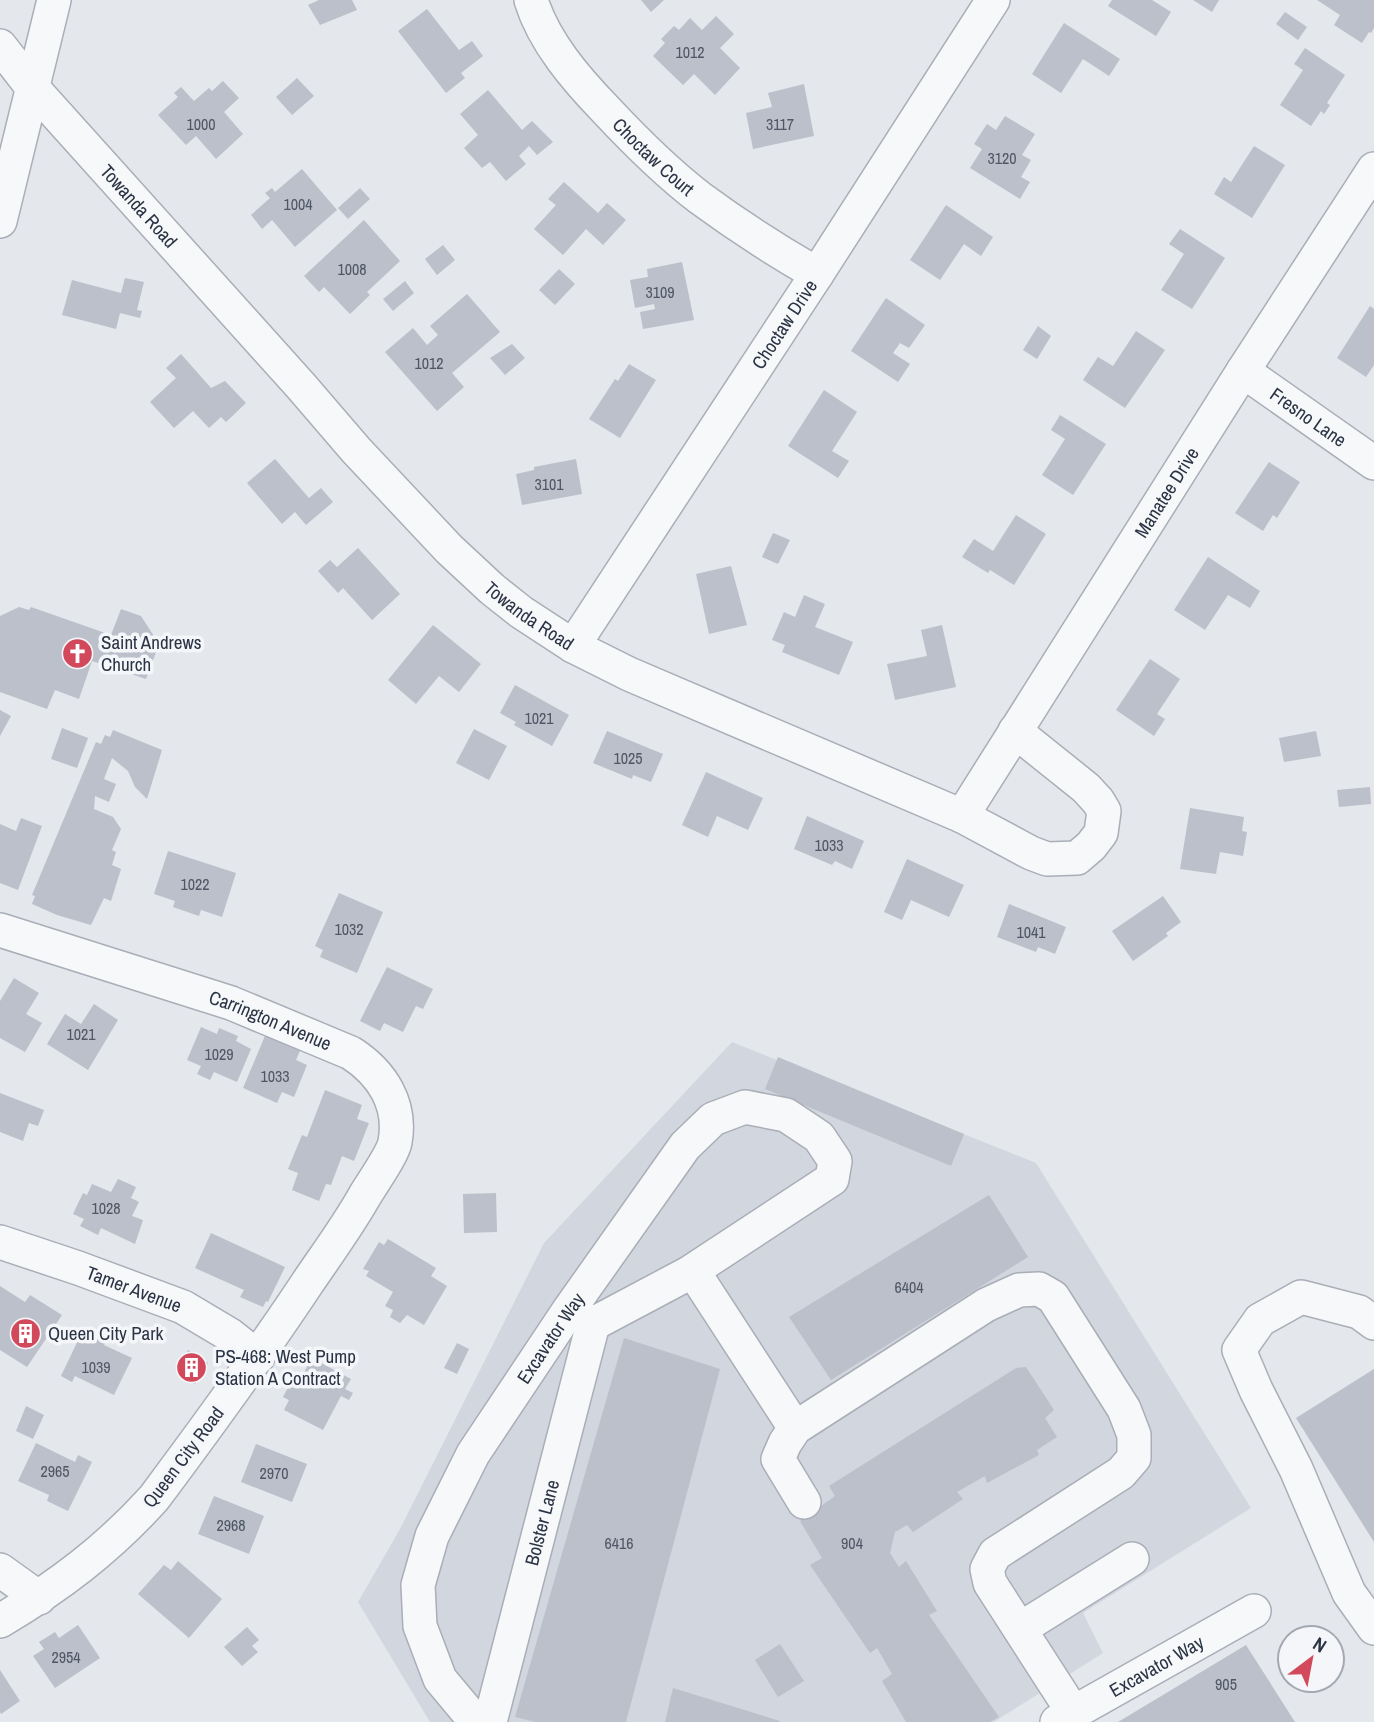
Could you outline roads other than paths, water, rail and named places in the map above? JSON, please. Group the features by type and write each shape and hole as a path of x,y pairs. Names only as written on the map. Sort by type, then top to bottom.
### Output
{"street":[{"path":"0,221 54,0"},
{"name":"Choctaw Court","path":"531,0 535,13 560,56 584,88 639,145 698,197 763,242 817,274"},
{"name":"Choctaw Drive","path":"573,646 993,0"},
{"name":"Towanda Road","path":"0,46 32,87 356,450 449,549 521,612 573,646 629,674 962,816 1031,853 1047,859 1077,858 1101,833 1104,811 1086,788 1015,731"},
{"name":"Manatee Drive","path":"962,816 1374,169"},
{"name":"Fresno Lane","path":"1243,371 1374,463"},
{"name":"Carrington Avenue","path":"0,930 231,1003 351,1053 363,1061 380,1077 393,1102 396,1121 395,1145 350,1220"},
{"name":"Excavator Way","path":"476,1722 440,1679 420,1626 418,1585 432,1535 473,1454 581,1317 685,1146 713,1119 746,1107 786,1115 819,1137 835,1161 832,1179 693,1271"},
{"name":"Queen City Road","path":"0,1621 40,1598 92,1559 154,1499 258,1357 350,1220"},
{"name":"Tamer Avenue","path":"0,1242 183,1307 230,1335 258,1357"},
{"path":"581,1317 693,1271 795,1429"},
{"path":"804,1502 778,1459 795,1429 986,1305 1018,1290 1039,1289 1053,1297 1124,1409 1134,1434 1134,1458 1121,1473 995,1554 987,1569 990,1583 1020,1629 1065,1717"},
{"path":"1374,1323 1359,1312 1301,1297 1260,1320 1240,1350 1256,1391 1296,1469 1349,1593 1374,1628"},
{"name":"Bolster Lane","path":"490,1722 581,1317"},
{"path":"1020,1629 1132,1559"},
{"path":"0,1570 40,1598"},
{"name":"Excavator Way","path":"1065,1717 1254,1611"}],"place":[{"name":"Saint Andrews Church","path":"78,653"},
{"name":"Queen City Park","path":"25,1333"},
{"name":"PS-468: West Pump Station A Contract","path":"192,1367"}]}
